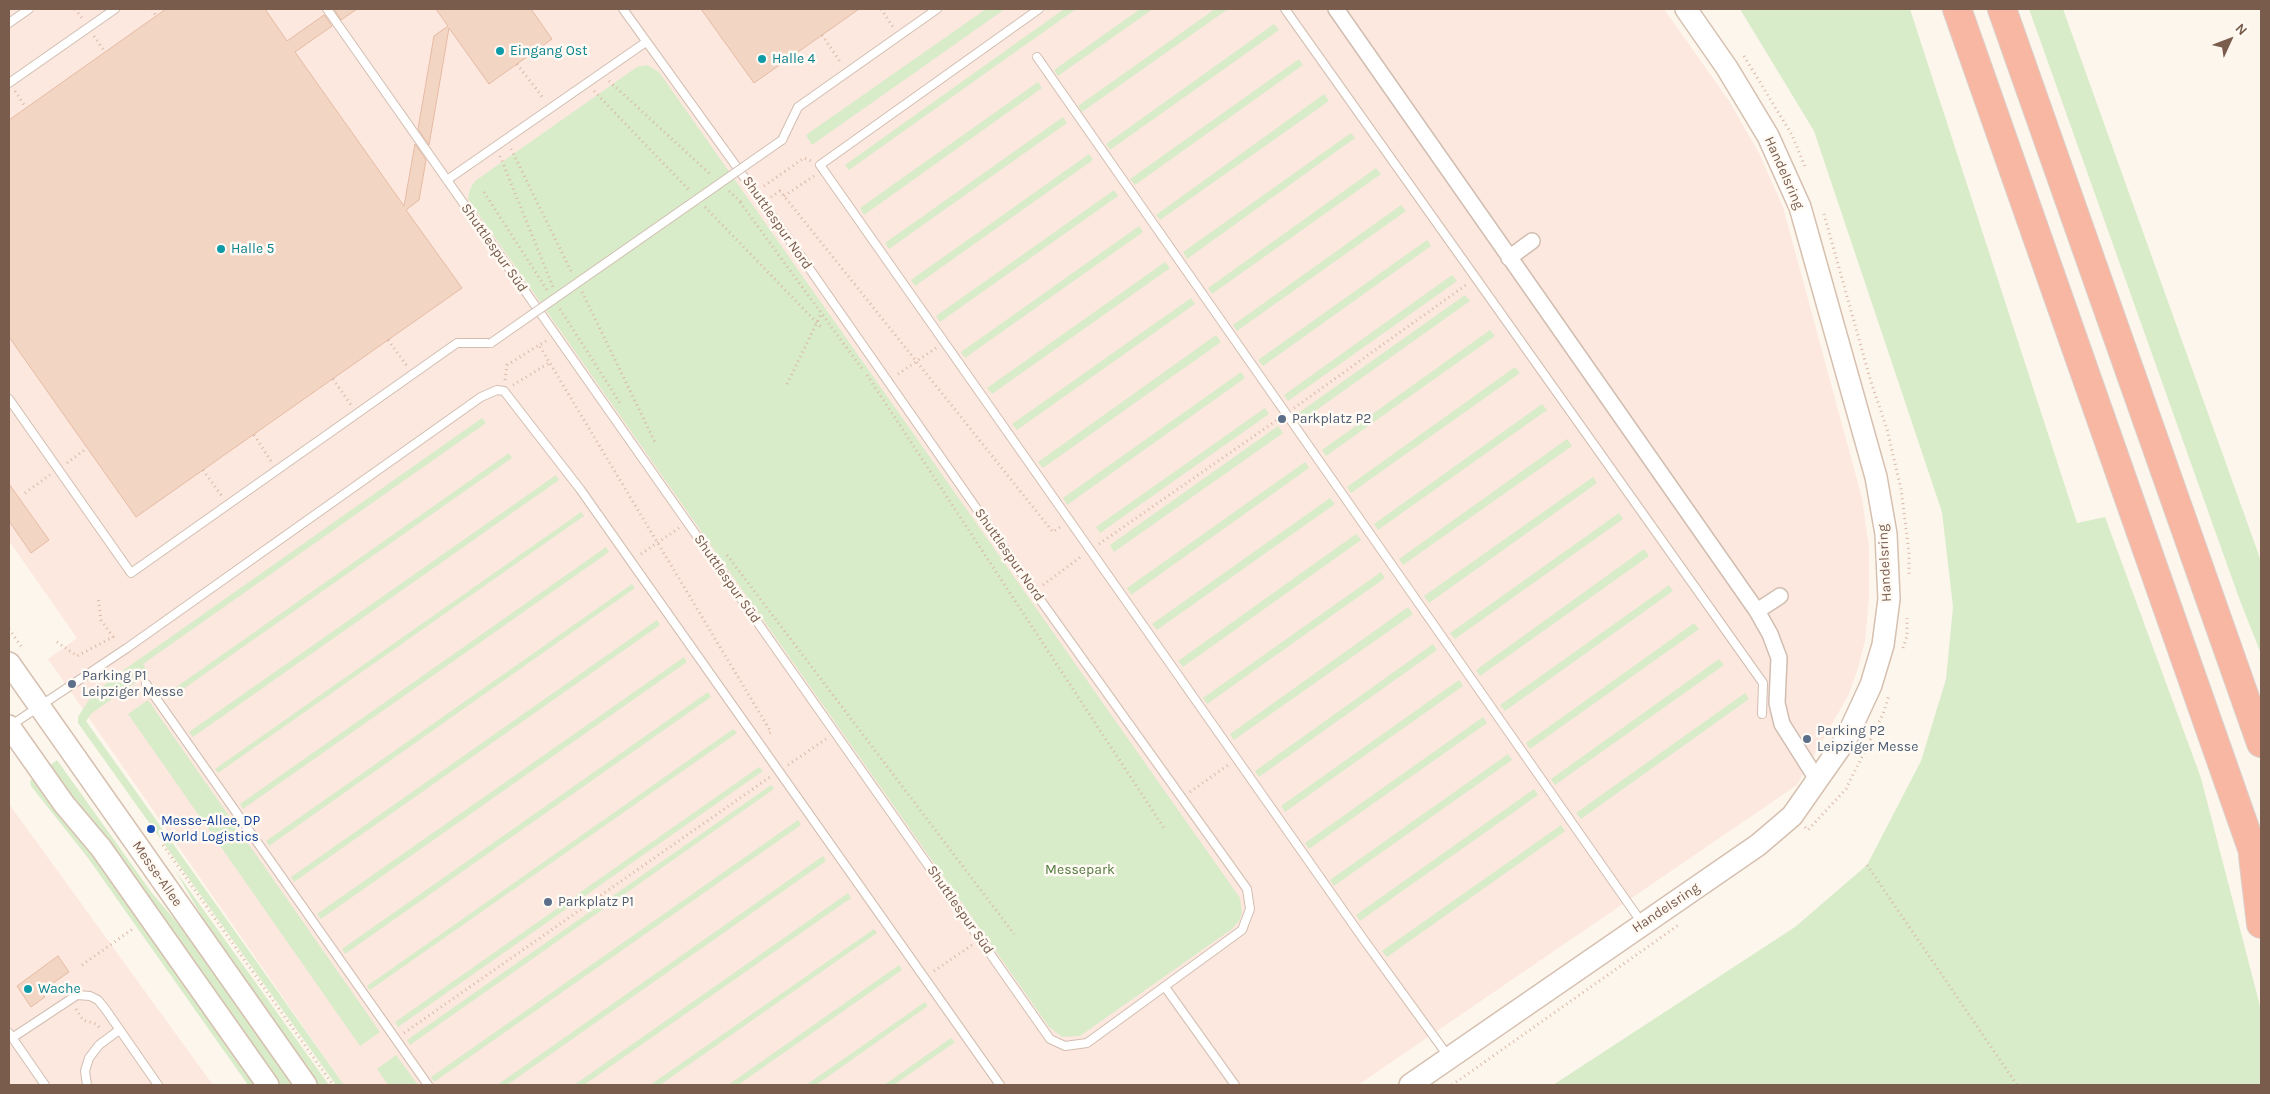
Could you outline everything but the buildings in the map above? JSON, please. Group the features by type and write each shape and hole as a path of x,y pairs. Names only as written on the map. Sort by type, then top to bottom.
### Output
{"highway":[{"path":"1957,9 2257,862 2261,924"},
{"path":"2002,9 2261,743"},
{"path":"2236,668 2261,710"}],"main road":[{"name":"Handelsring","path":"1410,1085 1758,845 1792,816 1846,740 1872,685 1883,645 1889,599 1886,534 1878,487 1800,207 1768,136 1727,68 1686,9"},
{"name":"Messe-Allee","path":"9,663 306,1085"},
{"path":"9,727 64,804 101,848 268,1085"}],"street":[{"path":"1336,9 1757,611 1770,634 1778,658 1777,703 1782,724 1818,781"},
{"path":"1509,258 1532,241"},
{"path":"1757,611 1780,596"}],"lane":[{"path":"9,23 29,9"},
{"path":"9,83 115,9"},
{"name":"Shuttlespur Süd","path":"327,9 1050,1039 1065,1046 1087,1043 1165,987"},
{"name":"Shuttlespur Nord","path":"623,9 830,298 1034,591 1247,889 1250,909 1242,930 1165,987"},
{"path":"9,399 131,573 458,344 491,343 782,140 798,107 937,9"},
{"path":"1039,9 820,165 1388,975 1449,1058"},
{"path":"1285,9 1763,683 1762,714"},
{"path":"448,180 646,42"},
{"path":"1037,57 1643,924"},
{"path":"9,727 127,648 481,397 497,390 504,390 580,489 1000,1085"},
{"path":"146,684 428,1085"},
{"path":"1165,987 1235,1085"},
{"path":"45,1085 10,1036 70,1000 84,994 98,1000 158,1085"},
{"path":"87,1085 84,1072 89,1058 99,1045 119,1030"}],"path":[{"path":"152,9 156,16"},
{"path":"881,9 899,36"},
{"path":"822,35 847,73"},
{"path":"517,64 551,108"},
{"path":"601,73 718,182"},
{"path":"9,83 26,108"},
{"path":"496,147 554,290"},
{"path":"774,179 798,163"},
{"path":"784,196 823,170"},
{"path":"726,188 756,214"},
{"path":"762,203 780,191 1053,532 1069,521"},
{"path":"484,192 548,292"},
{"path":"740,202 867,376 1164,828"},
{"path":"787,384 830,298"},
{"path":"560,308 622,406"},
{"path":"507,365 554,334"},
{"path":"388,340 413,375"},
{"path":"887,382 944,343"},
{"path":"539,345 770,732 758,742"},
{"path":"504,390 549,363"},
{"path":"333,379 358,414"},
{"path":"254,435 277,470"},
{"path":"204,470 228,505"},
{"path":"630,561 688,522"},
{"path":"723,549 1014,934"},
{"path":"1034,591 1090,550"},
{"path":"57,642 78,656 114,637 101,620 98,597"},
{"path":"395,1039 835,734"},
{"path":"1182,798 1236,759"},
{"path":"1801,835 1808,830"},
{"path":"1867,865 2016,1085"},
{"path":"1452,1085 1688,918"},
{"path":"128,921 139,936"},
{"path":"82,965 134,928"},
{"path":"924,978 980,939"},
{"path":"70,1000 83,1020 96,1024 107,1039"}],"shaded area":[{"path":"9,9 1664,9 1729,101 1759,153 1783,207 1862,498 1869,548 1869,598 1865,641 1849,694 1797,785 1358,1085 344,1085 48,659 77,638 9,541"},
{"path":"9,804 213,1085 9,1085"}],"green space":[{"path":"986,9 1005,9 812,145 806,135"},
{"path":"1064,9 1076,9 849,170 845,165"},
{"path":"1140,9 1153,9 1058,76 1054,70"},
{"path":"1215,9 1228,9 1082,112 1078,106"},
{"path":"1740,9 1910,9 2077,523 2105,517 2201,778 2261,1010 2261,1085 1553,1085 1795,927 1867,865 1921,761 1946,679 1953,607 1942,512 1814,131"},
{"path":"2029,9 2063,9 2261,561 2261,654 2239,598"},
{"path":"1274,24 1279,30 1110,150 1106,144"},
{"path":"1299,59 1303,65 1135,185 1130,179"},
{"name":"Messepark","path":"647,65 659,72 1240,898 1242,913 1239,921 1232,929 1080,1036 1062,1037 1049,1027 468,199 470,189 475,181 637,67"},
{"path":"1038,82 1042,88 864,215 860,208"},
{"path":"1324,94 1329,101 1160,220 1156,215"},
{"path":"1063,117 1067,123 889,249 885,243"},
{"path":"1351,133 1355,138 1187,259 1183,252"},
{"path":"1089,154 1093,160 915,286 911,280"},
{"path":"1376,168 1381,174 1212,294 1208,288"},
{"path":"1114,190 1118,196 940,322 936,316"},
{"path":"1401,205 1406,211 1237,331 1233,325"},
{"path":"1139,226 1143,232 965,358 961,352"},
{"path":"1427,240 1431,246 1263,366 1258,360"},
{"path":"1165,262 1170,268 992,394 987,388"},
{"path":"1452,275 1457,281 1288,401 1284,395"},
{"path":"1465,295 1470,301 1301,421 1297,414"},
{"path":"1191,298 1195,304 1017,430 1012,424"},
{"path":"1490,330 1495,336 1326,456 1322,450"},
{"path":"1216,335 1221,342 1043,468 1038,462"},
{"path":"1515,367 1520,373 1351,493 1347,487"},
{"path":"1241,372 1245,378 1067,505 1063,498"},
{"path":"1542,404 1547,410 1378,530 1374,524"},
{"path":"1265,408 1269,414 1100,533 1096,527"},
{"path":"482,418 486,423 143,664 149,673 92,713 86,721 344,1085 336,1085 78,723 78,717 90,698 111,679"},
{"path":"1278,426 1283,433 1114,552 1110,545"},
{"path":"1567,439 1572,446 1403,565 1399,559"},
{"path":"509,453 512,458 169,699 165,695"},
{"path":"1305,462 1309,468 1131,595 1127,588"},
{"path":"556,475 559,480 193,737 189,732"},
{"path":"1593,477 1597,483 1429,603 1424,596"},
{"path":"1330,498 1335,504 1157,630 1152,624"},
{"path":"581,512 584,516 218,773 215,769"},
{"path":"1619,513 1623,519 1455,639 1450,633"},
{"path":"1356,534 1361,540 1183,667 1178,661"},
{"path":"606,547 609,552 243,809 240,804"},
{"path":"1644,549 1649,556 1480,676 1476,670"},
{"path":"1381,572 1385,578 1207,704 1203,698"},
{"path":"632,584 635,588 269,846 266,841"},
{"path":"1669,585 1673,591 1505,711 1500,705"},
{"path":"1408,607 1413,614 1234,740 1230,734"},
{"path":"657,620 660,625 294,882 291,877"},
{"path":"1694,623 1699,629 1530,749 1526,743"},
{"path":"1433,644 1437,650 1259,777 1255,771"},
{"path":"684,657 687,662 321,919 317,914"},
{"path":"1719,659 1724,665 1555,785 1551,779"},
{"path":"1459,680 1463,686 1285,812 1281,806"},
{"path":"708,692 711,697 345,954 342,949"},
{"path":"1745,693 1749,699 1581,819 1576,813"},
{"path":"148,700 380,1032 360,1046 128,714"},
{"path":"1483,717 1487,723 1309,849 1305,843"},
{"path":"733,729 737,733 370,990 367,986"},
{"path":"1508,754 1512,760 1334,886 1330,880"},
{"path":"57,760 152,893 203,953 296,1085 280,1085 105,839 48,767"},
{"path":"759,767 763,771 398,1027 395,1022"},
{"path":"35,776 95,854 258,1085 248,1085 88,858 31,786 30,781"},
{"path":"771,785 774,789 410,1045 407,1040"},
{"path":"1534,789 1538,795 1360,921 1356,915"},
{"path":"798,820 801,825 434,1082 431,1077"},
{"path":"1561,825 1565,831 1387,957 1382,951"},
{"path":"823,856 826,861 507,1085 497,1085"},
{"path":"175,870 329,1085 316,1085 221,950"},
{"path":"848,893 851,898 584,1085 574,1085"},
{"path":"874,929 877,933 660,1085 650,1085"},
{"path":"899,965 902,970 738,1085 728,1085"},
{"path":"925,1002 928,1006 816,1085 806,1085"},
{"path":"951,1038 955,1042 894,1085 884,1085"},
{"path":"396,1055 418,1085 388,1085 377,1069"}],"place":[{"name":"Eingang Ost","path":"500,51"},
{"name":"Halle 4","path":"762,59"},
{"name":"Halle 5","path":"221,249"},
{"name":"Parkplatz P2","path":"1282,419"},
{"name":"Parking P1 Leipziger Messe","path":"72,684"},
{"name":"Parking P2 Leipziger Messe","path":"1807,739"},
{"name":"Messe-Allee, DP World Logistics","path":"151,829"},
{"name":"Parkplatz P1","path":"548,902"},
{"name":"Wache","path":"28,989"}]}
